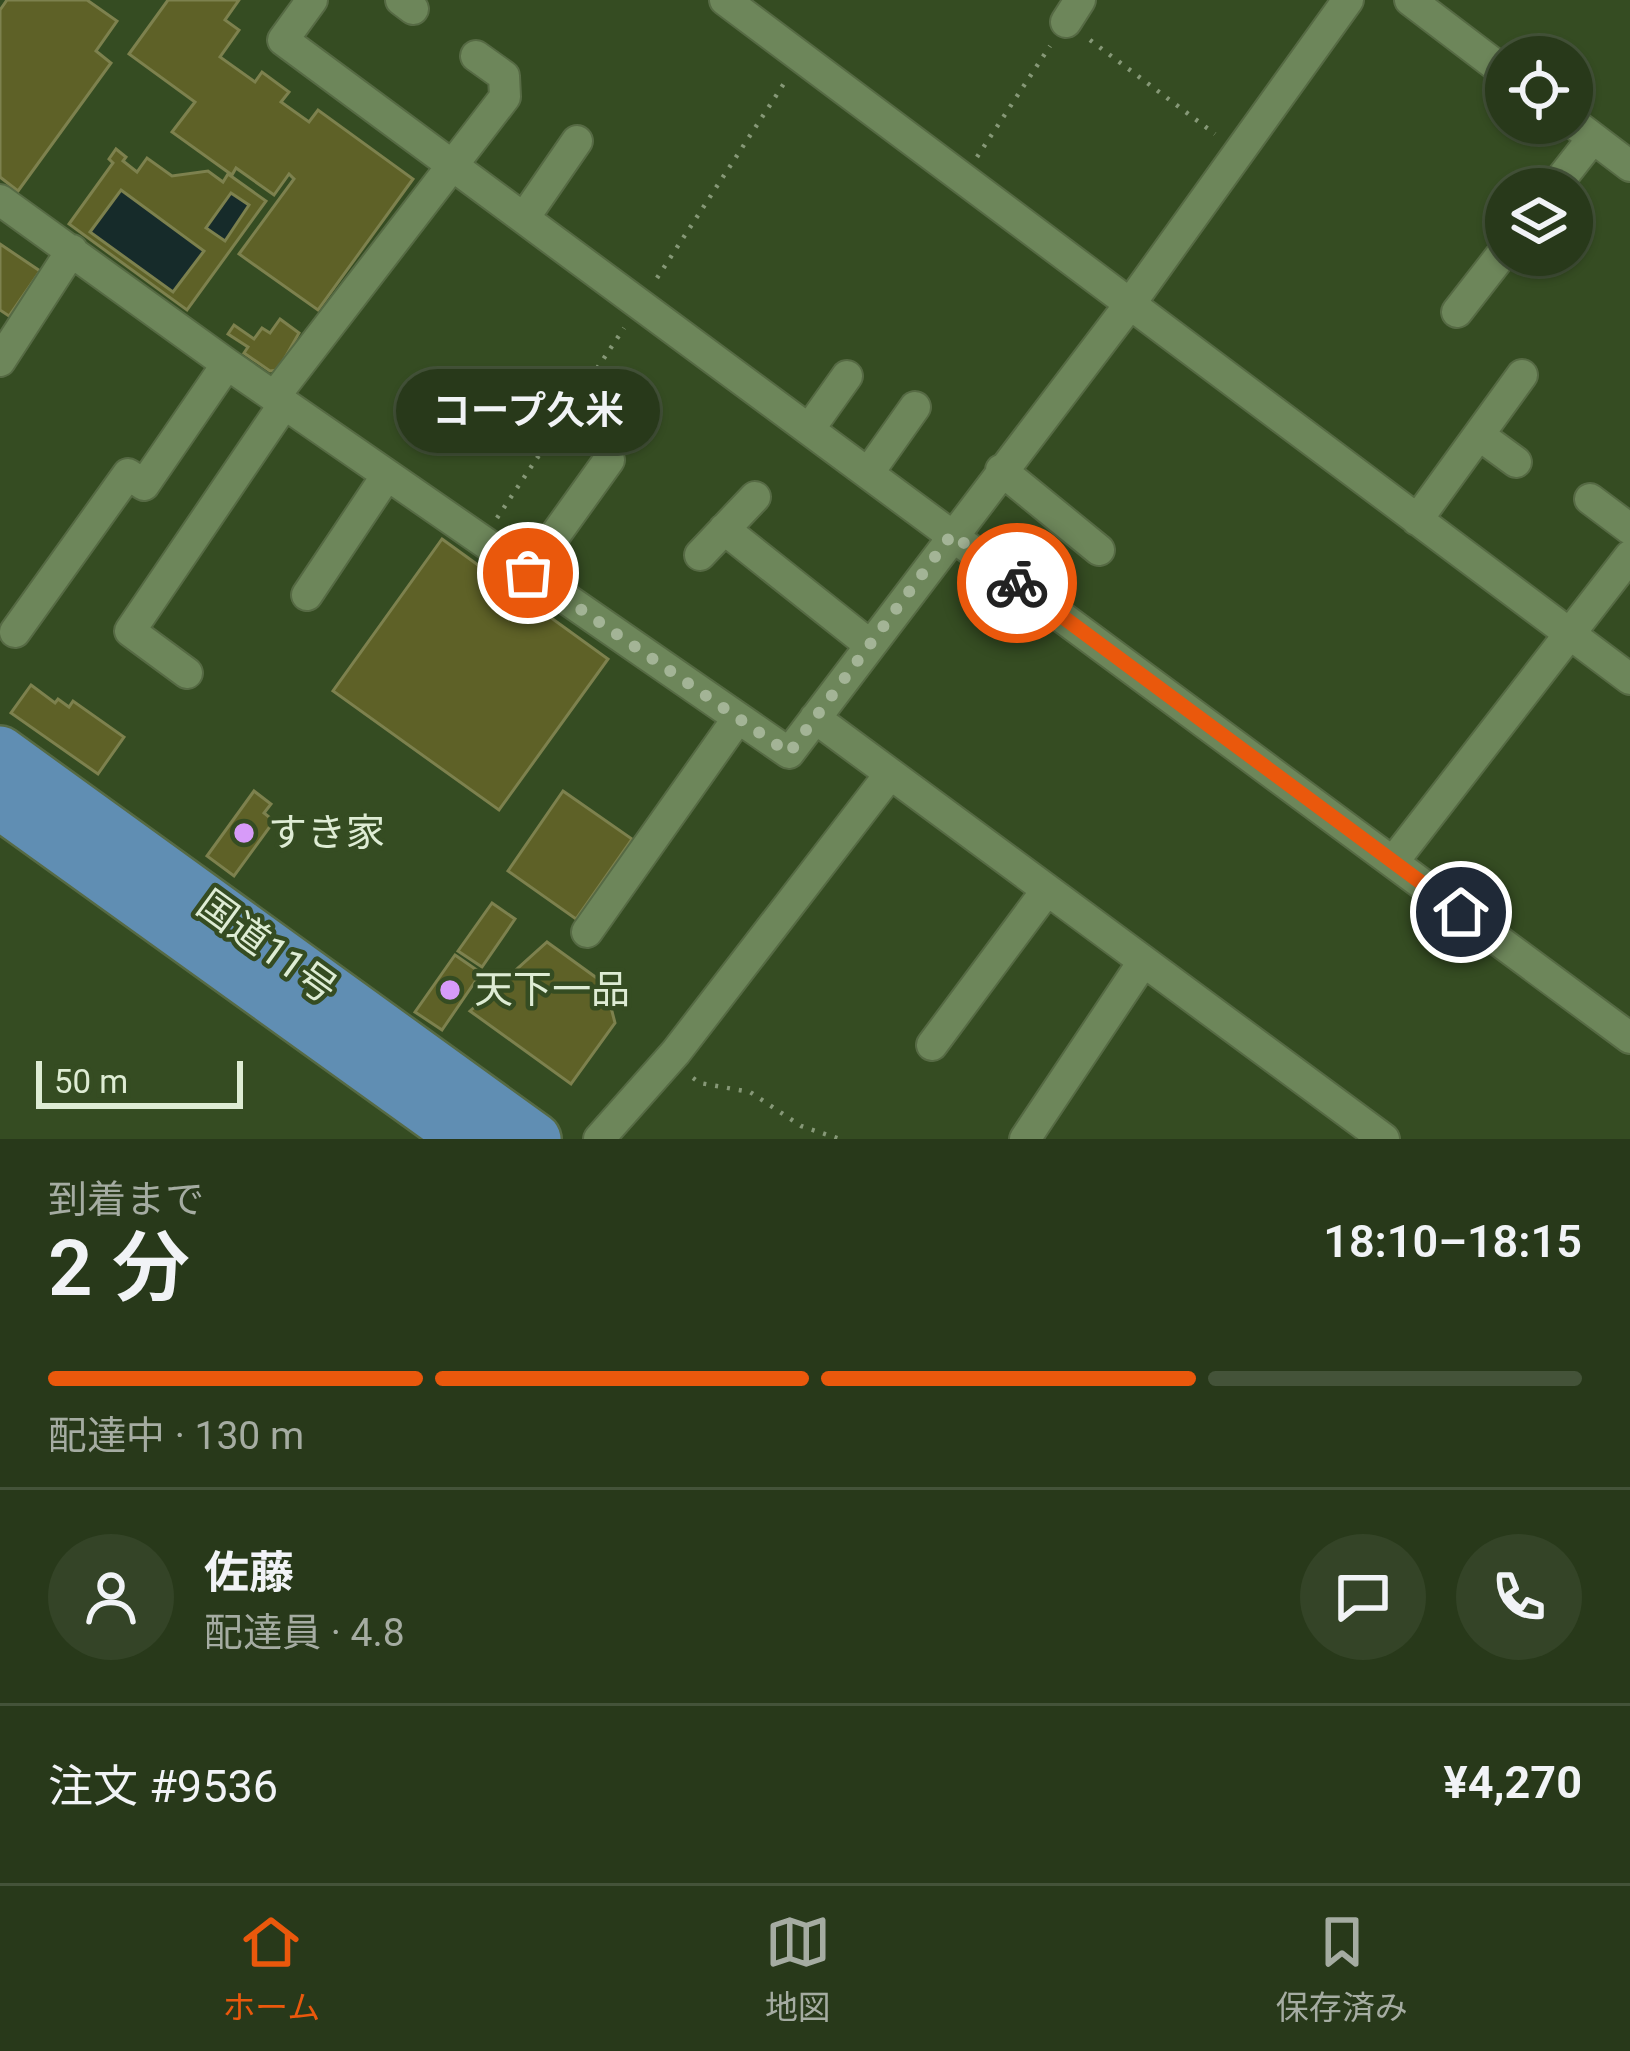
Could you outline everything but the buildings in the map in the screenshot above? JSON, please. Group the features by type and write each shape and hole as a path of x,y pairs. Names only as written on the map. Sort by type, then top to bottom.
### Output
{"highway":[{"name":"国道11号","path":"0,752 535,1139"},
{"name":"国道11号","path":"0,802 467,1139"}],"street":[{"path":"312,0 283,40 1630,1038"},
{"path":"725,0 1630,679"},
{"path":"0,200 279,401 789,753 1130,304 1348,0"},
{"path":"1410,0 1485,57"},
{"path":"187,674 130,631 279,401 505,97 504,76 476,56"},
{"path":"1593,138 1630,166"},
{"path":"524,218 577,140"},
{"path":"0,361 72,250"},
{"path":"1456,312 1485,275"},
{"path":"15,632 128,474 144,485 227,364"},
{"path":"1418,520 1522,374"},
{"path":"810,428 847,376"},
{"path":"869,472 915,407"},
{"path":"1479,435 1516,462"},
{"path":"528,573 610,460"},
{"path":"1001,470 1099,550"},
{"path":"308,595 387,475"},
{"path":"700,555 755,497"},
{"path":"1591,499 1630,529"},
{"path":"724,529 870,645"},
{"path":"1393,862 1630,556"},
{"path":"586,932 738,718"},
{"path":"815,718 1384,1139"},
{"path":"599,1139 668,1061 890,774"},
{"path":"932,1045 1046,890"},
{"path":"1024,1139 1143,962"}],"path":[{"path":"963,179 1073,11 1239,152"},
{"path":"668,1061 700,1083 750,1092 801,1126 840,1139"}],"water":[{"path":"121,190 204,251 173,292 90,232"},
{"path":"231,193 249,205 225,241 206,228"}],"way so far":[{"path":"528,573 789,753 952,534 1017,583"}],"place":[{"name":"コープ久米","path":"528,573"},
{"name":"すき家","path":"244,833"},
{"name":"天下一品","path":"450,990"}],"route":[{"path":"1017,583 1461,912"}]}
